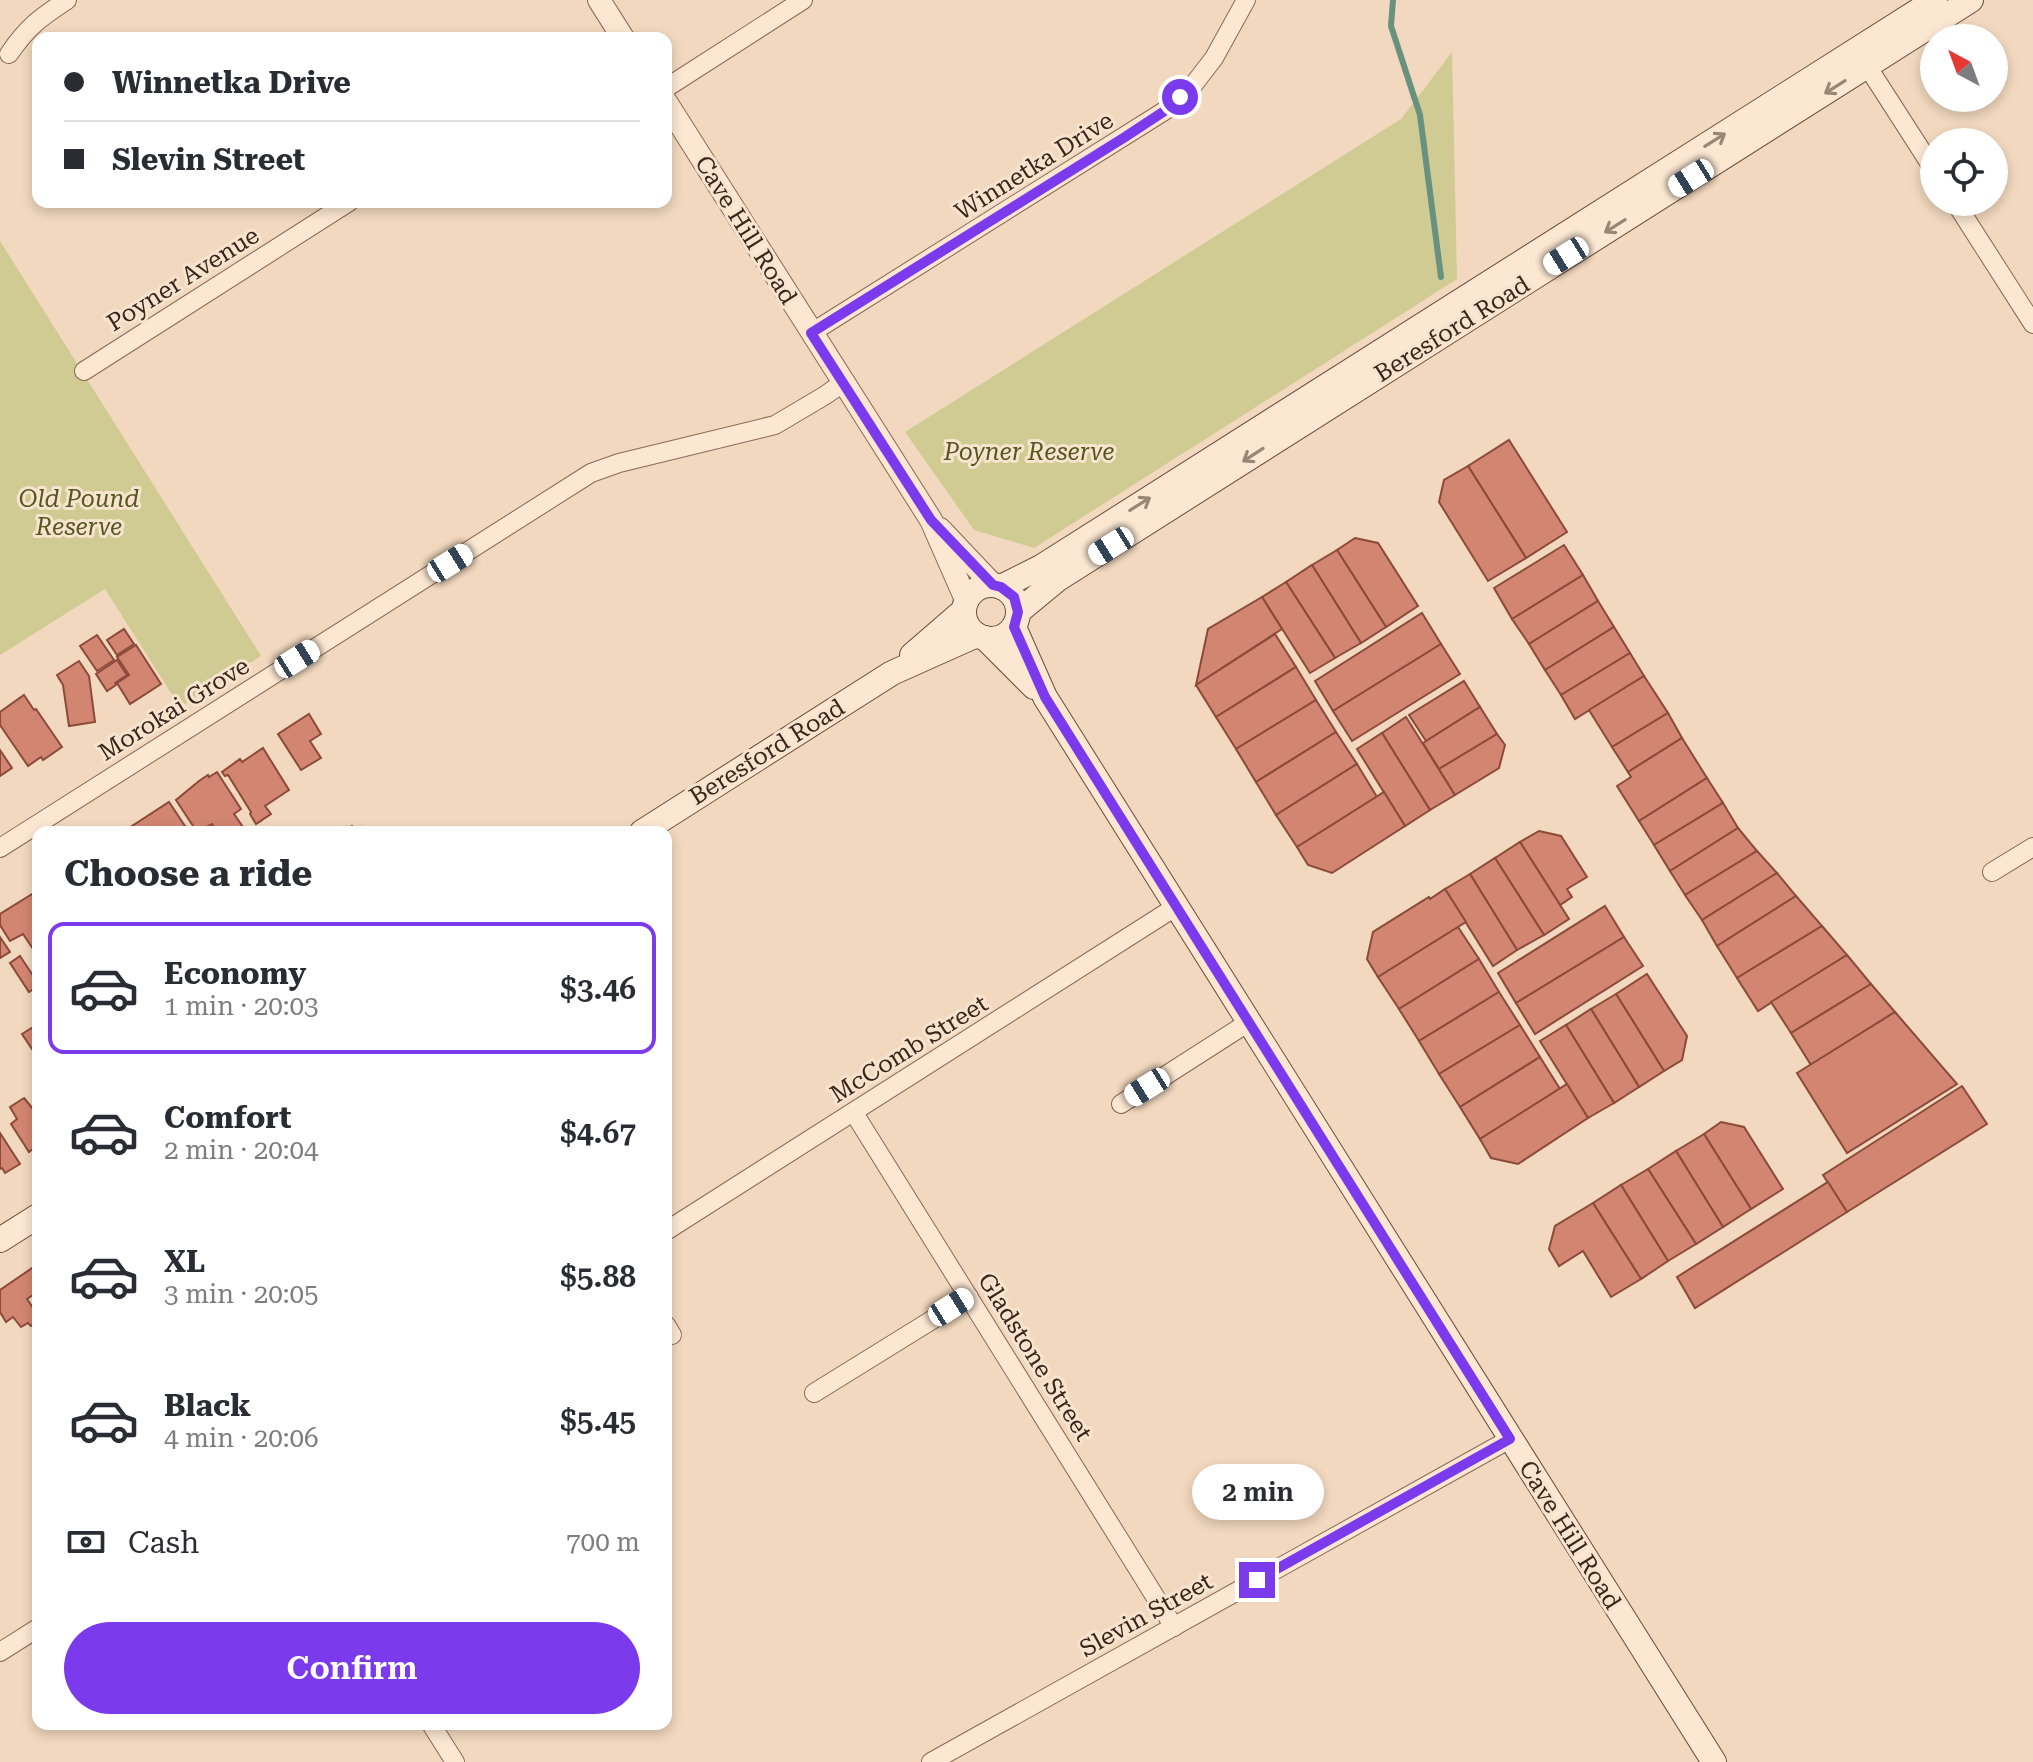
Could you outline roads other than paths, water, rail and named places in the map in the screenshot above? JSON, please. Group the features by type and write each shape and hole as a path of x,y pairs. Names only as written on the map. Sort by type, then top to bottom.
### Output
{"main road":[{"name":"Beresford Road","path":"1016,620 1058,579 1862,58 1935,0"},
{"name":"Beresford Road","path":"997,586 1041,567 1862,58 1971,0"},
{"path":"997,586 1014,597 1016,620 1001,637 981,637 967,624 966,606 977,589 997,586"},
{"name":"Beresford Road","path":"651,826 892,673 966,606"},
{"name":"Cave Hill Road","path":"1016,620 1045,697 1714,1762"},
{"name":"Beresford Road","path":"892,673 981,637"},
{"name":"Cave Hill Road","path":"981,637 1045,697"},
{"path":"0,1240 32,1220"}],"street":[{"path":"9,54 30,26 67,0"},
{"path":"599,0 614,32"},
{"path":"672,84 803,0"},
{"name":"Winnetka Drive","path":"811,333 1166,110 1194,84 1214,58 1246,0"},
{"path":"1862,58 1920,148"},
{"name":"Cave Hill Road","path":"672,112 931,520 966,606"},
{"name":"Poyner Avenue","path":"84,371 340,208"},
{"path":"1964,216 2033,324"},
{"name":"Morokai Grove","path":"35,826 591,473 619,463 775,425 843,383"},
{"name":"Cave Hill Road","path":"931,520 997,586"},
{"name":"Morokai Grove","path":"0,848 32,828"},
{"path":"1992,872 2033,847"},
{"name":"McComb Street","path":"672,1227 1177,906"},
{"path":"1121,1104 1249,1022"},
{"name":"Gladstone Street","path":"854,1113 1174,1627"},
{"path":"814,1393 969,1297"},
{"name":"Slevin Street","path":"931,1762 1510,1439"},
{"path":"0,1652 32,1632"},
{"path":"435,1730 455,1762"}],"waterway":[{"path":"1393,0 1391,26 1420,115 1441,277"}],"park label":[{"name":"Poyner Reserve","path":"1029,452"},
{"name":"Old Pound Reserve","path":"79,513"}]}
